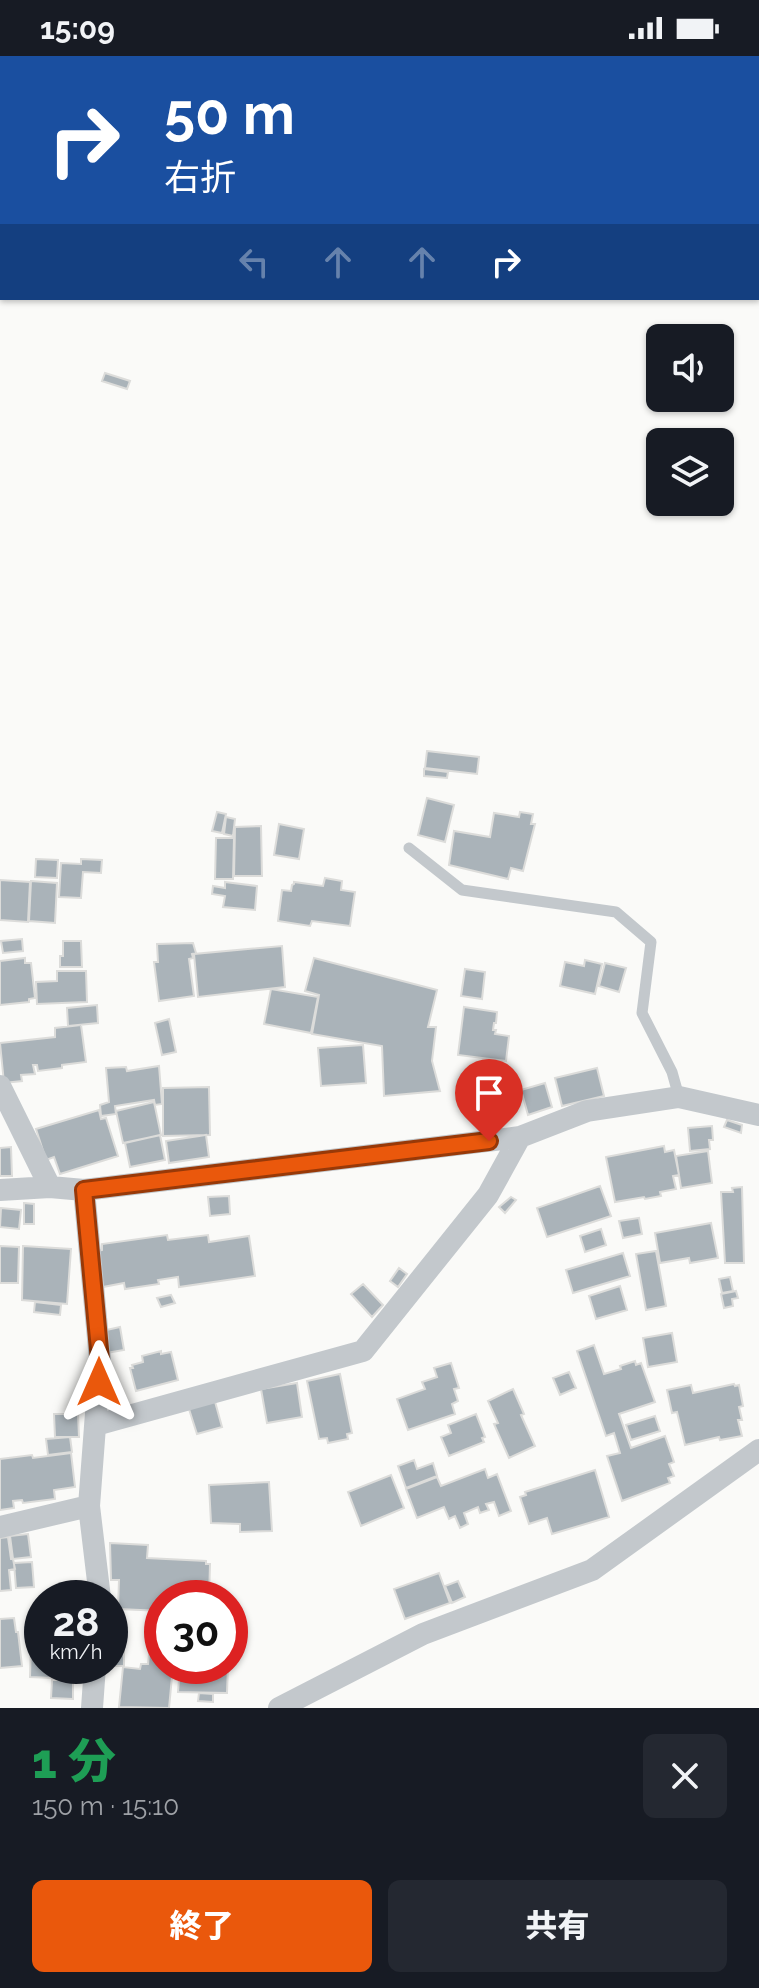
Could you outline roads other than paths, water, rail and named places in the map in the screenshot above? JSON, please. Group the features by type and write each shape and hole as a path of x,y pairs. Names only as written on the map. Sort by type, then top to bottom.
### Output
{"street":[{"path":"0,1086 50,1187"},
{"path":"0,1190 50,1187 84,1190 520,1137 587,1111 679,1097 759,1115"},
{"path":"96,1425 363,1351 488,1195 520,1137"},
{"path":"84,1190 100,1360 89,1506 98,1580"},
{"path":"279,1708 423,1634 592,1570 759,1450"},
{"path":"0,1527 89,1506"},
{"path":"92,1708 94,1684"}],"lane":[{"path":"409,848 462,890 616,912 651,942 642,1013 672,1072 679,1097"}]}
